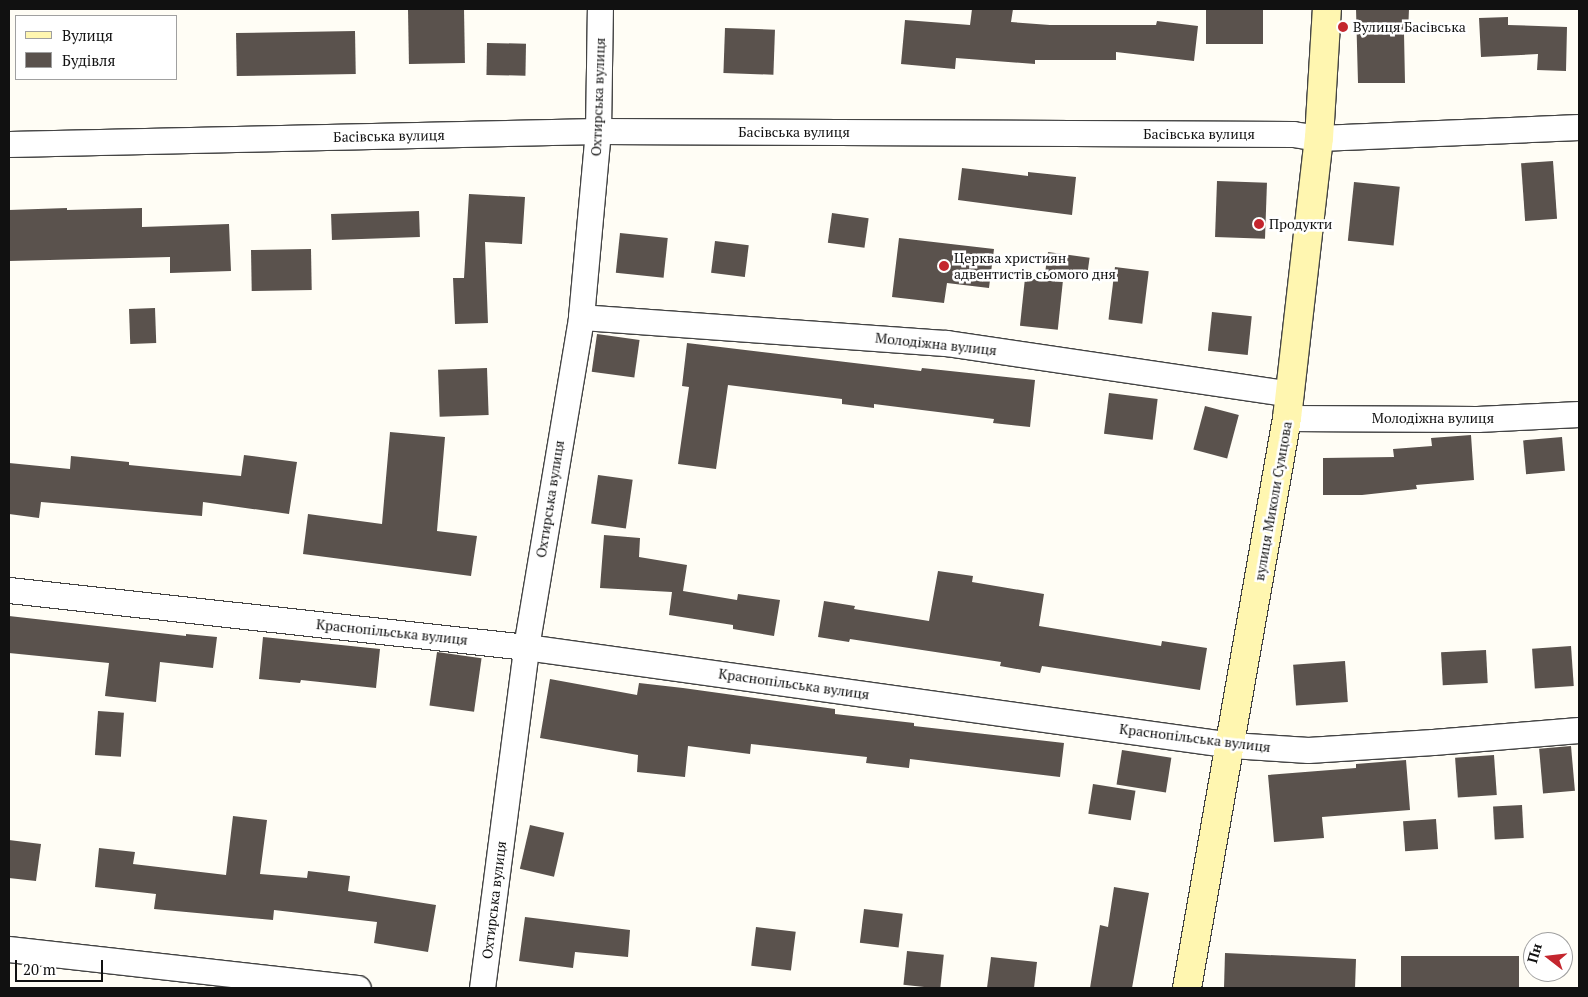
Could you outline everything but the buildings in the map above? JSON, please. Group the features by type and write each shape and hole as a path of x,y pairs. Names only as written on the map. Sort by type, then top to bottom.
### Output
{"street":[{"name":"Охтирська вулиця","path":"482,988 526,647 580,317 598,131 600,9"},
{"name":"вулиця Миколи Сумцова","path":"1187,988 1231,744 1288,406 1319,138 1327,9"},
{"name":"Басівська вулиця","path":"9,144 598,131 1293,134 1319,138 1579,127"},
{"name":"Молодіжна вулиця","path":"580,317 946,343 1288,406 1477,419 1579,414"},
{"name":"Краснопільська вулиця","path":"9,590 526,647 1231,744 1308,750 1579,730"},
{"path":"9,948 358,988"}],"place":[{"name":"Вулиця Басівська","path":"1343,27"},
{"name":"Продукти","path":"1259,224"},
{"name":"Церква християн адвентистів сьомого дня","path":"944,266"}]}
